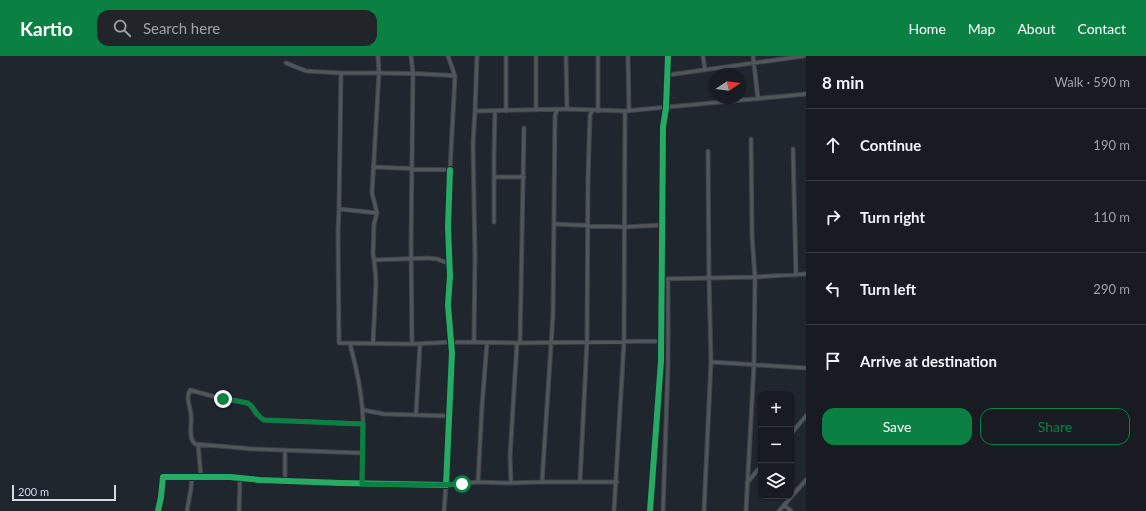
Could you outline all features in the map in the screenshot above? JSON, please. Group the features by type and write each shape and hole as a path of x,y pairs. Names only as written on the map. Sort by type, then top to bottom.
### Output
{"street":[{"path":"373,343 376,282 373,254 374,224 377,213 372,193 379,73 378,56"},
{"path":"411,56 413,73 411,258 412,344"},
{"path":"444,511 452,342 448,305 450,264 448,227 455,76 448,56"},
{"path":"474,342 475,255 473,144 477,56"},
{"path":"506,56 506,111"},
{"path":"536,56 536,110"},
{"path":"566,56 567,109"},
{"path":"598,56 598,111"},
{"path":"614,511 617,482 624,342 624,227 628,56"},
{"path":"650,511 661,361 663,127 666,108 668,56"},
{"path":"703,56 705,70"},
{"path":"753,56 758,99"},
{"path":"668,75 804,56"},
{"path":"286,63 306,71 341,73 413,73 455,76"},
{"path":"341,73 338,230 339,343 420,344 452,342 519,343 660,341"},
{"path":"475,111 567,109 598,111 666,108 806,94"},
{"path":"542,482 552,342 555,116 557,110"},
{"path":"494,222 495,111"},
{"path":"580,482 587,342 587,225 590,115 592,111"},
{"path":"511,483 510,456 519,343 524,128"},
{"path":"746,511 746,482 754,364 755,277 752,236 751,138"},
{"path":"793,149 796,275"},
{"path":"704,511 711,362 708,151"},
{"path":"373,167 450,170"},
{"path":"494,178 524,177"},
{"path":"339,208 377,213"},
{"path":"554,224 624,227 662,225"},
{"path":"374,260 411,258 437,259 450,264"},
{"path":"661,279 755,277 806,274"},
{"path":"663,511 668,365 668,279"},
{"path":"478,482 487,343"},
{"path":"350,344 356,366 363,410 362,484"},
{"path":"416,414 420,344"},
{"path":"711,362 806,368"},
{"path":"362,453 329,453 253,449 193,443 191,415 187,394 190,390 223,399 248,403 256,414 264,420 363,424"},
{"path":"363,410 384,414 449,416"},
{"path":"794,430 806,416"},
{"path":"198,444 200,477"},
{"path":"285,450 285,480"},
{"path":"746,482 758,469"},
{"path":"158,511 163,477 240,478 362,484 446,485 478,482 617,482"},
{"path":"186,511 192,477"},
{"path":"240,478 240,511"},
{"path":"779,511 806,480"},
{"path":"784,505 790,511"}],"cycle path":[{"path":"650,511 661,361 663,127 666,108 668,56"},
{"path":"158,511 163,477 230,477 260,480 446,485 452,353 448,305 450,276 448,227 450,170"}],"route":[{"path":"223,399 250,404 259,418 264,420 363,424 362,484 462,484"}]}
